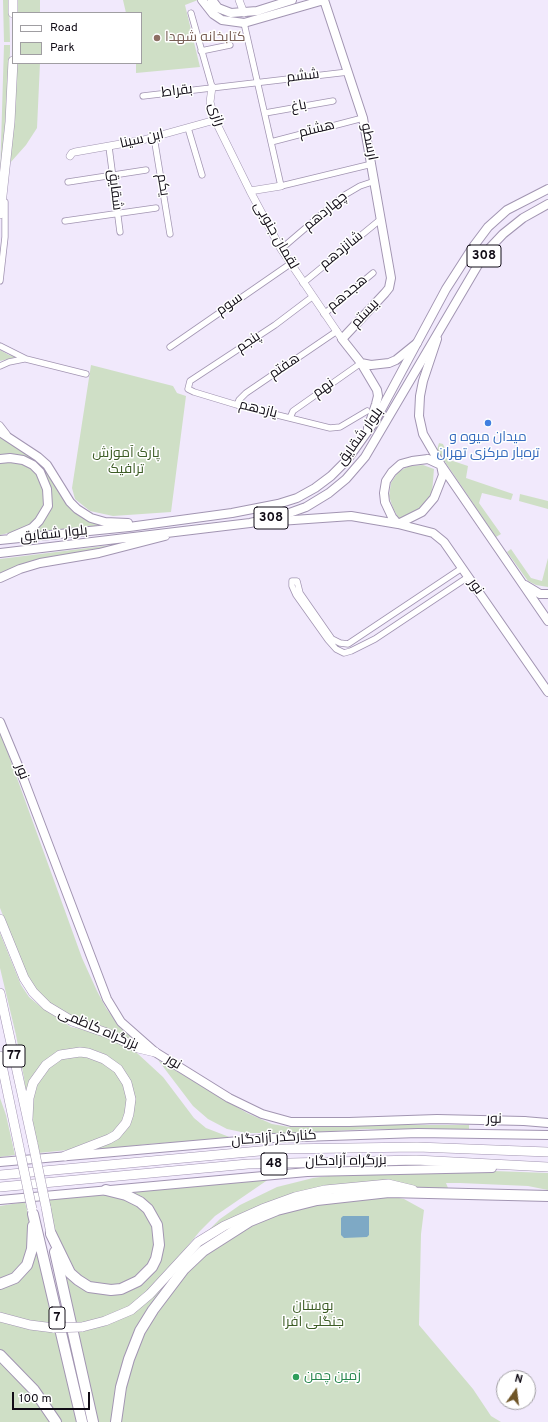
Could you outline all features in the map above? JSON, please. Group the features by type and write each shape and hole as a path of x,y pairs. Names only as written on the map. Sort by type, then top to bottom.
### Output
{"highway":[{"path":"13,0 13,12"},
{"path":"0,214 10,122 13,64"},
{"name":"بزرگراه کاظمی","path":"0,919 24,978 33,992 48,1006 72,1021 107,1033 138,1048 155,1052"},
{"name":"77","path":"0,994 28,1119 51,1234"},
{"path":"28,1119 29,1098 33,1083 40,1070 56,1058 69,1053 88,1053 104,1058 118,1069 126,1083 130,1099 129,1114 126,1123 116,1135 109,1139 65,1156"},
{"name":"77","path":"0,1056 33,1212"},
{"path":"0,1092 13,1121"},
{"name":"بزرگراه آزادگان","path":"0,1174 281,1149 417,1147 548,1152"},
{"name":"بزرگراه آزادگان","path":"0,1187 248,1164 416,1160 546,1166"},
{"path":"0,1317 30,1325 54,1328 82,1327 110,1320 131,1310 150,1294 198,1242 224,1226 262,1209 295,1197 343,1188 388,1184 419,1191"},
{"path":"51,1234 70,1273 89,1287 111,1290 121,1289 138,1281 152,1267 156,1259 159,1245 157,1225 151,1212 140,1202 126,1195 106,1190"},
{"path":"116,1422 118,1402 125,1370 140,1331 166,1290 184,1269 203,1251 250,1221 291,1206 317,1200 364,1194 419,1191 548,1196"},
{"path":"0,1284 19,1275 29,1260 32,1249 33,1212"},
{"name":"7","path":"33,1212 82,1422"},
{"name":"7","path":"51,1234 93,1422"},
{"path":"0,1355 34,1390 56,1422"}],"main road":[{"path":"202,0 213,14 222,20 244,23 324,0"},
{"path":"212,0 218,8 231,14 244,14 292,0"},
{"name":"ارسطو","path":"324,0 364,118 391,278 389,288"},
{"name":"بلوار شقایق","path":"3,540 148,524 278,504 297,498 315,488 331,476 347,460 367,433 385,403 450,283 488,227 507,210 548,189"},
{"name":"بلوار شقایق","path":"4,553 250,523 281,516 306,507 329,493 346,479 365,457 485,253 503,234 523,218 548,204"},
{"name":"بیستم","path":"342,339 389,288"},
{"path":"441,327 423,381 419,416 423,434 440,462 548,621"},
{"name":"لقمان جنوبی","path":"342,339 362,363 374,382 378,396 367,433"},
{"path":"362,363 371,365 389,363 405,353 418,342"},
{"path":"0,432 38,457 47,465 70,502 84,514 105,522 148,524"},
{"path":"0,459 16,459 33,465 40,472 46,482 48,498 48,506 39,521 32,528 3,540"},
{"path":"428,459 440,462 443,475 431,504 416,516 398,524 392,517 385,502 384,487 389,476 401,464 428,459"},
{"name":"نور","path":"250,523 351,516 398,524 438,535 548,691"},
{"path":"0,583 22,572 179,532"},
{"path":"0,578 7,574 34,565 76,558"},
{"path":"522,584 540,594 548,594"},
{"name":"نور","path":"0,722 22,775 106,999 121,1022 155,1052 229,1098 262,1114 291,1122 437,1119 548,1122"},
{"name":"کنارگذر آزادگان","path":"0,1162 273,1138 332,1135 425,1133 548,1135"},
{"path":"0,1200 307,1172 546,1166"}],"street":[{"path":"239,0 244,14"},
{"name":"رازی","path":"191,13 212,87 210,102 215,120 250,191"},
{"path":"244,23 281,186 372,164"},
{"path":"201,51 230,45"},
{"name":"ششم","path":"212,87 348,72"},
{"name":"بقراط","path":"143,96 212,87"},
{"name":"باغ","path":"264,113 333,101"},
{"name":"هشتم","path":"271,142 364,118"},
{"name":"ابن سینا","path":"70,156 75,152 109,147 154,137 215,120"},
{"path":"188,128 202,175"},
{"name":"یکم","path":"154,137 170,234"},
{"name":"شقایق","path":"109,147 120,232"},
{"path":"0,281 5,237 6,162"},
{"name":"یکم","path":"68,182 146,170"},
{"name":"چهاردهم","path":"280,250 343,196 360,186 375,181"},
{"name":"لقمان جنوبی","path":"281,186 250,191 280,250 342,339"},
{"path":"65,221 156,208"},
{"name":"شانزدهم","path":"303,283 382,219"},
{"name":"سوم","path":"170,346 290,264"},
{"name":"هجدهم","path":"324,314 372,274"},
{"name":"پنجم","path":"188,389 190,381 275,325 312,297"},
{"name":"هفتم","path":"237,405 239,400 246,393 337,331"},
{"path":"0,346 26,359 86,374"},
{"path":"0,366 13,361 26,359"},
{"name":"نهم","path":"290,418 293,411 362,363"},
{"name":"یازدهم","path":"188,389 237,405 330,428 340,427 367,411"},
{"path":"0,425 10,439"},
{"path":"462,568 348,644 340,643 332,639 300,593 297,581 292,580 292,586 296,595 328,640 336,649 344,652 352,651 375,639 468,577"}],"green space":[{"path":"3,0 9,0 10,42 4,42"},
{"path":"17,0 40,0 40,12 17,12"},
{"path":"123,0 198,0 185,5 200,67 136,73 136,64 142,64 142,12 126,12"},
{"path":"4,45 10,45 10,52 6,126 0,177"},
{"path":"16,64 40,64 37,128 26,145 10,163"},
{"path":"0,350 9,355 17,357 0,361"},
{"name":"پارک آموزش ترافیک","path":"91,365 173,386 177,393 186,396 171,512 113,516 90,511 75,499 72,488"},
{"path":"0,437 34,457 46,469 66,502 110,524 23,535 51,505 51,488 43,471 36,464 0,457"},
{"path":"439,443 443,444 450,460 468,466 466,478 513,494 511,500 482,493 479,503 501,534 496,537 437,450"},
{"path":"0,462 18,462 33,470 38,476 44,490 44,502 40,515 32,524 17,531 0,535"},
{"path":"423,465 434,469 432,493 420,509 399,519 389,496 391,483 398,472 409,466"},
{"path":"520,494 548,501 548,509 519,501"},
{"path":"136,542 0,575 0,559"},
{"path":"511,549 531,578 542,581 548,558 548,587 536,585 528,581 507,552"},
{"path":"0,731 82,958 97,991 106,1008 121,1028 145,1048 61,1012 39,994 25,971 0,908"},
{"path":"0,933 21,985 29,997 71,1027 89,1031 118,1042 137,1053 163,1077 194,1118 206,1128 232,1138 149,1144 82,1152 117,1140 129,1125 133,1113 119,1066 100,1052 88,1049 67,1049 51,1058 26,1102 24,1078 16,1035 0,968"},
{"path":"73,1056 95,1058 115,1070 122,1080 128,1098 125,1120 111,1136 68,1150 38,1153 31,1116 31,1096 44,1071 61,1059"},
{"path":"158,1060 247,1113 272,1124 289,1127 469,1125 469,1130 367,1129 304,1133 246,1133 227,1129 208,1119 193,1106"},
{"path":"0,1098 6,1115 15,1155 0,1157"},
{"path":"467,1170 548,1173 548,1190 528,1186 446,1183 448,1188 361,1191 232,1228 153,1303 112,1422 96,1422 76,1330 118,1320 220,1219 240,1205 277,1187 313,1178 336,1175"},
{"path":"269,1179 215,1216 135,1304 114,1316 74,1325 62,1264 99,1293 152,1271 159,1225 126,1192"},
{"path":"105,1195 125,1198 145,1210 156,1234 153,1260 129,1284 99,1287 76,1275 57,1238 48,1200"},
{"name":"بوستان جنگلی افرا","path":"394,1197 404,1199 424,1210 421,1234 419,1325 473,1389 491,1416 501,1422 120,1422 123,1396 139,1342 165,1295 204,1254 243,1229 295,1208 346,1199"},
{"path":"25,1202 31,1226 30,1239 22,1268 0,1282 0,1206"},
{"path":"34,1231 55,1325 35,1324 0,1314 0,1287 22,1276"},
{"path":"0,1320 56,1330 77,1422 60,1422 0,1351"},
{"path":"0,1360 35,1398 51,1422 0,1422"}],"water":[{"path":"343,1216 369,1216 369,1235 367,1237 344,1238 341,1235 341,1218"}],"place":[{"name":"کتابخانه شهدا","path":"157,38"},
{"name":"میدان میوه و تره‌بار مرکزی تهران","path":"488,423"},
{"name":"زمین چمن","path":"296,1377"}]}
